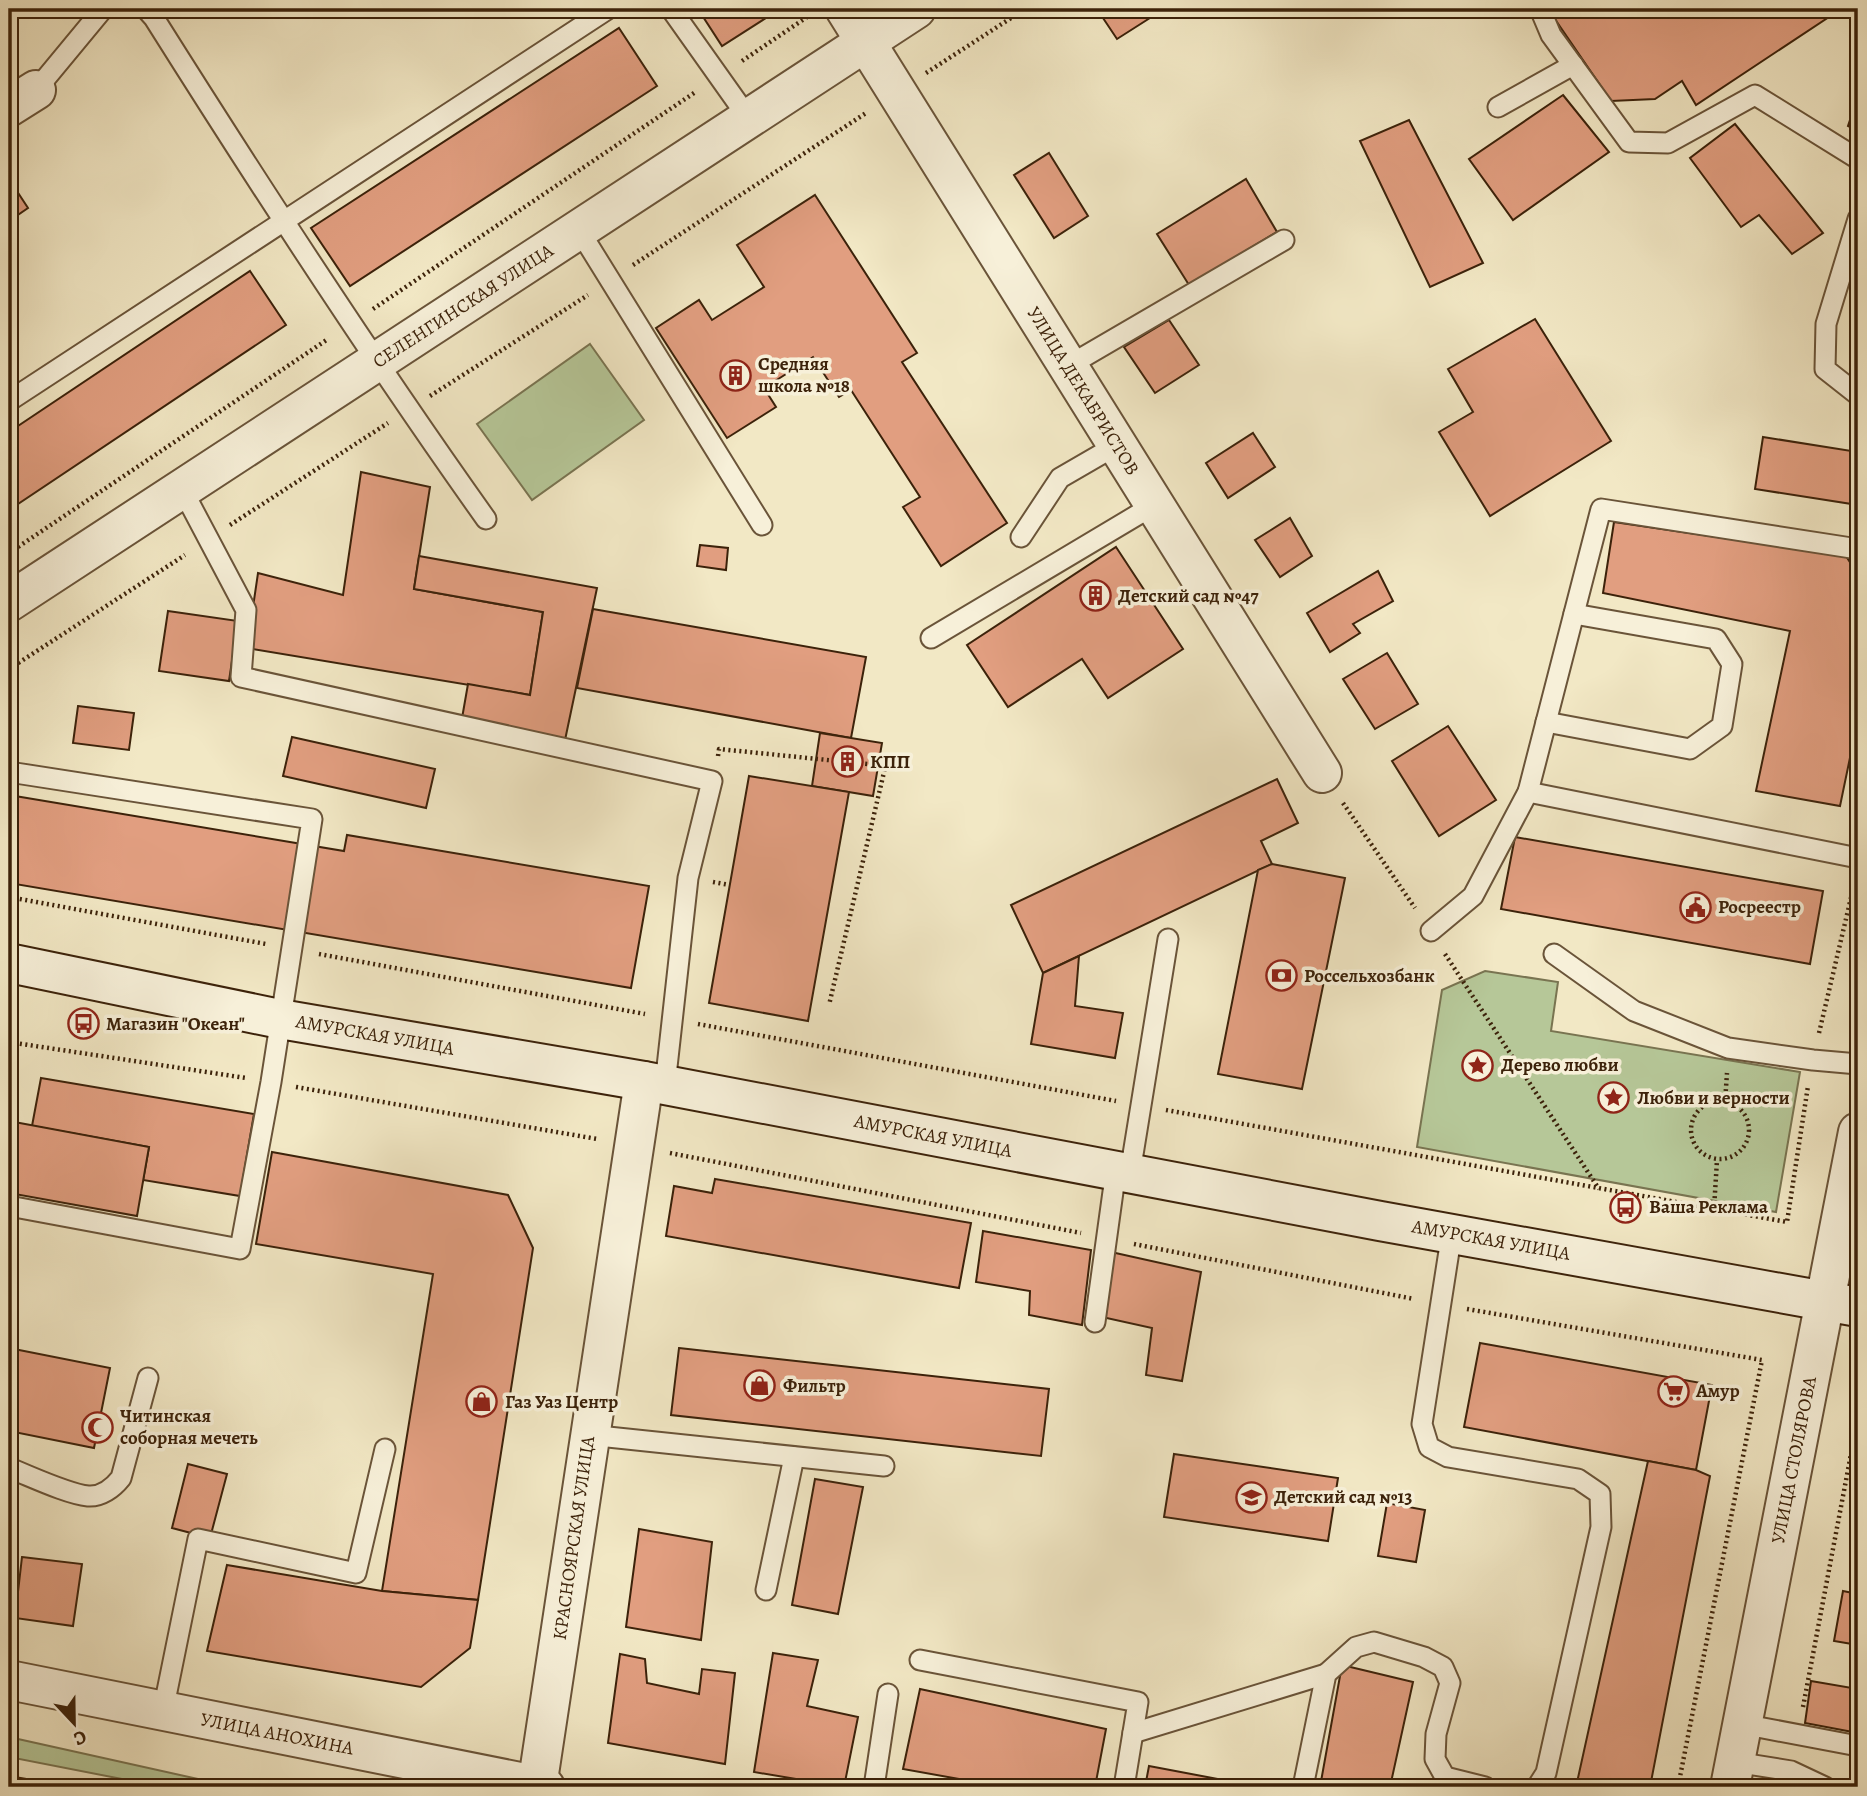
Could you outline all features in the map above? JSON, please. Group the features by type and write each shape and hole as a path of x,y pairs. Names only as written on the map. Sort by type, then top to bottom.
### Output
{"street":[{"name":"УЛИЦА ДЕКАБРИСТОВ","path":"845,9 1322,774"},
{"name":"СЕЛЕНГИНСКАЯ УЛИЦА","path":"9,602 916,9"},
{"name":"АМУРСКАЯ УЛИЦА","path":"9,963 280,1019 654,1083 1842,1304"},
{"name":"КРАСНОЯРСКАЯ УЛИЦА","path":"540,1787 589,1435 654,1083"},
{"name":"УЛИЦА СТОЛЯРОВА","path":"1733,1775 1742,1724 1842,1304 1858,1132"},
{"name":"УЛИЦА АНОХИНА","path":"9,1680 540,1787"}],"lane":[{"path":"22,99 103,9"},
{"path":"146,9 282,222 408,410 486,519"},
{"path":"9,401 608,9"},
{"path":"671,9 749,119"},
{"path":"1540,9 1551,35 1629,142 1668,143 1755,95 1858,159"},
{"path":"1498,107 1573,65"},
{"path":"1858,219 1826,324 1825,369 1858,395"},
{"path":"579,230 612,279 762,526"},
{"path":"1068,366 1284,240"},
{"path":"1021,537 1060,478 1117,445"},
{"path":"182,489 246,610 240,677 712,781 688,878 672,1019 654,1083"},
{"path":"931,638 1154,505"},
{"path":"1431,932 1473,896 1528,792 1601,509 1858,549"},
{"path":"1546,722 1690,749 1722,726 1732,664 1716,639 1574,614"},
{"path":"9,772 312,819 271,1083 240,1249 9,1206"},
{"path":"1528,792 1858,858"},
{"path":"1095,1322 1106,1238 1141,1105 1168,939"},
{"path":"1554,954 1634,1011 1728,1048 1858,1064"},
{"path":"1452,1233 1422,1424 1429,1447 1448,1457 1578,1479 1600,1494 1601,1527 1546,1773 1537,1787"},
{"path":"9,1468 89,1496 103,1493 115,1486 121,1478 148,1378"},
{"path":"589,1435 884,1466"},
{"path":"163,1711 198,1539 356,1573 385,1449"},
{"path":"766,1590 794,1457"},
{"path":"1133,1733 1326,1674 1356,1647 1374,1642 1424,1657 1443,1667 1450,1683 1436,1734 1435,1759 1445,1777 1485,1787"},
{"path":"920,1660 1138,1702 1124,1787"},
{"path":"1303,1787 1326,1674"},
{"path":"874,1787 888,1694"},
{"path":"1742,1724 1858,1746"},
{"path":"1733,1775 1791,1771 1825,1787"}],"path":[{"path":"9,553 820,9"},
{"path":"9,669 1025,9"},
{"path":"712,781 719,748 886,768 829,1005"},
{"path":"1322,774 1431,932 1599,1190"},
{"path":"9,897 1599,1190 1787,1222"},
{"path":"9,1042 271,1083 605,1141"},
{"path":"1725,1102 1738,1107 1747,1120 1749,1134 1743,1148 1731,1157 1717,1160 1702,1154 1692,1142 1690,1126 1696,1112 1709,1103 1725,1102"},
{"path":"670,1153 1440,1304 1762,1360 1678,1787"},
{"path":"1714,1209 1717,1160"},
{"path":"1798,1735 1858,1417"}],"green space":[{"path":"590,344 644,420 532,500 477,424"},
{"path":"1485,971 1558,982 1551,1031 1800,1072 1776,1212 1417,1147 1442,990"},
{"path":"9,1737 234,1787 163,1787 9,1757"}],"building":[{"path":"698,9 780,9 722,46"},
{"path":"1097,9 1164,9 1117,39"},
{"path":"1548,9 1841,9 1696,105 1682,81 1655,99 1611,101"},
{"path":"619,28 657,86 350,286 311,228"},
{"path":"1563,95 1609,152 1513,220 1469,159"},
{"path":"1858,96 1858,131 1848,126"},
{"path":"1409,120 1483,263 1430,287 1360,141"},
{"path":"1735,124 1823,233 1792,254 1759,215 1741,227 1690,158"},
{"path":"1049,153 1088,216 1054,238 1014,175"},
{"path":"9,179 28,208 9,221"},
{"path":"1246,179 1277,232 1189,285 1157,234"},
{"name":"Средняя школа №18","path":"815,195 917,353 902,362 1007,523 941,566 903,507 920,497 851,390 839,397 813,357 764,388 776,407 727,438 656,328 699,300 712,320 764,287 737,245"},
{"path":"250,271 286,325 9,510 9,432"},
{"path":"1535,319 1611,441 1490,516 1439,432 1473,412 1448,369"},
{"path":"1169,320 1199,365 1155,393 1124,347"},
{"path":"1253,433 1275,467 1228,498 1206,463"},
{"path":"1763,437 1858,452 1858,505 1755,489"},
{"path":"361,472 430,487 414,589 543,612 530,695 247,648 258,573 343,595"},
{"path":"1290,518 1312,556 1280,577 1255,540"},
{"path":"1614,522 1846,556 1858,575 1858,719 1840,806 1756,791 1790,631 1603,593"},
{"path":"700,545 728,548 726,570 697,566"},
{"name":"Детский сад №47","path":"1116,547 1183,649 1108,698 1082,659 1008,707 967,645"},
{"path":"419,556 597,588 565,740 461,724 468,684 530,695 543,612 414,589"},
{"path":"1378,571 1393,601 1353,624 1360,633 1330,652 1307,613"},
{"path":"593,609 866,657 851,738 577,688"},
{"path":"168,611 238,621 229,681 159,671"},
{"path":"1387,653 1418,704 1375,729 1343,679"},
{"path":"78,706 134,713 129,750 73,743"},
{"path":"1448,726 1496,800 1439,836 1392,761"},
{"name":"КПП","path":"820,733 882,743 873,796 812,786"},
{"path":"292,737 435,769 426,808 283,776"},
{"path":"749,776 849,792 808,1021 709,1003"},
{"path":"1277,779 1298,823 1261,841 1272,864 1043,973 1011,905"},
{"path":"9,795 344,851 347,835 649,886 631,988 9,883"},
{"path":"1515,837 1823,891 1810,964 1501,909"},
{"name":"Россельхозбанк","path":"1272,864 1345,878 1302,1089 1218,1074 1258,870"},
{"path":"1079,956 1075,1006 1123,1013 1115,1058 1031,1044 1043,973"},
{"path":"41,1078 254,1114 240,1196 143,1180 149,1147 32,1126"},
{"path":"9,1121 149,1147 137,1216 9,1193"},
{"path":"272,1152 508,1195 533,1248 478,1600 382,1591 433,1274 256,1244"},
{"path":"715,1179 971,1223 959,1288 666,1236 674,1186 712,1193"},
{"path":"983,1231 1091,1250 1082,1325 1029,1315 1030,1291 976,1282"},
{"path":"1111,1252 1201,1272 1182,1381 1146,1375 1152,1328 1102,1317"},
{"path":"1480,1343 1712,1385 1696,1470 1464,1427"},
{"path":"9,1348 110,1368 94,1448 9,1431"},
{"path":"679,1348 1049,1389 1041,1456 671,1415"},
{"name":"Детский сад №13","path":"1174,1454 1338,1478 1328,1541 1164,1517"},
{"path":"1648,1461 1696,1470 1710,1476 1650,1787 1576,1787"},
{"path":"188,1464 227,1474 210,1538 172,1528"},
{"path":"815,1479 863,1487 838,1614 792,1605"},
{"path":"1387,1503 1425,1510 1416,1562 1378,1556"},
{"path":"639,1529 712,1542 701,1640 626,1627"},
{"path":"22,1557 82,1564 73,1626 15,1618"},
{"path":"227,1565 382,1591 478,1600 470,1648 421,1687 207,1651"},
{"path":"1843,1591 1858,1594 1858,1645 1834,1641"},
{"path":"773,1653 818,1660 807,1706 858,1717 844,1787 754,1772"},
{"path":"620,1654 645,1659 647,1683 699,1694 702,1669 735,1673 725,1764 608,1743"},
{"path":"1342,1665 1413,1682 1390,1787 1320,1787"},
{"path":"1811,1681 1858,1689 1858,1733 1805,1723"},
{"path":"920,1689 1106,1729 1095,1787 1004,1787 903,1769"},
{"path":"1149,1766 1260,1787 1145,1787"},
{"path":"9,1776 73,1787 9,1787"}],"place":[{"name":"Средняя школа №18","path":"735,375"},
{"name":"Детский сад №47","path":"1095,596"},
{"name":"КПП","path":"847,762"},
{"name":"Росреестр","path":"1695,907"},
{"name":"Россельхозбанк","path":"1281,976"},
{"name":"Магазин \"Океан\"","path":"83,1024"},
{"name":"Дерево любви","path":"1478,1065"},
{"name":"Любви и верности","path":"1614,1098"},
{"name":"Ваша Реклама","path":"1626,1207"},
{"name":"Фильтр","path":"760,1386"},
{"name":"Амур","path":"1673,1391"},
{"name":"Газ Уаз Центр","path":"482,1402"},
{"name":"Читинская соборная мечеть","path":"97,1427"},
{"name":"Детский сад №13","path":"1251,1497"}]}
